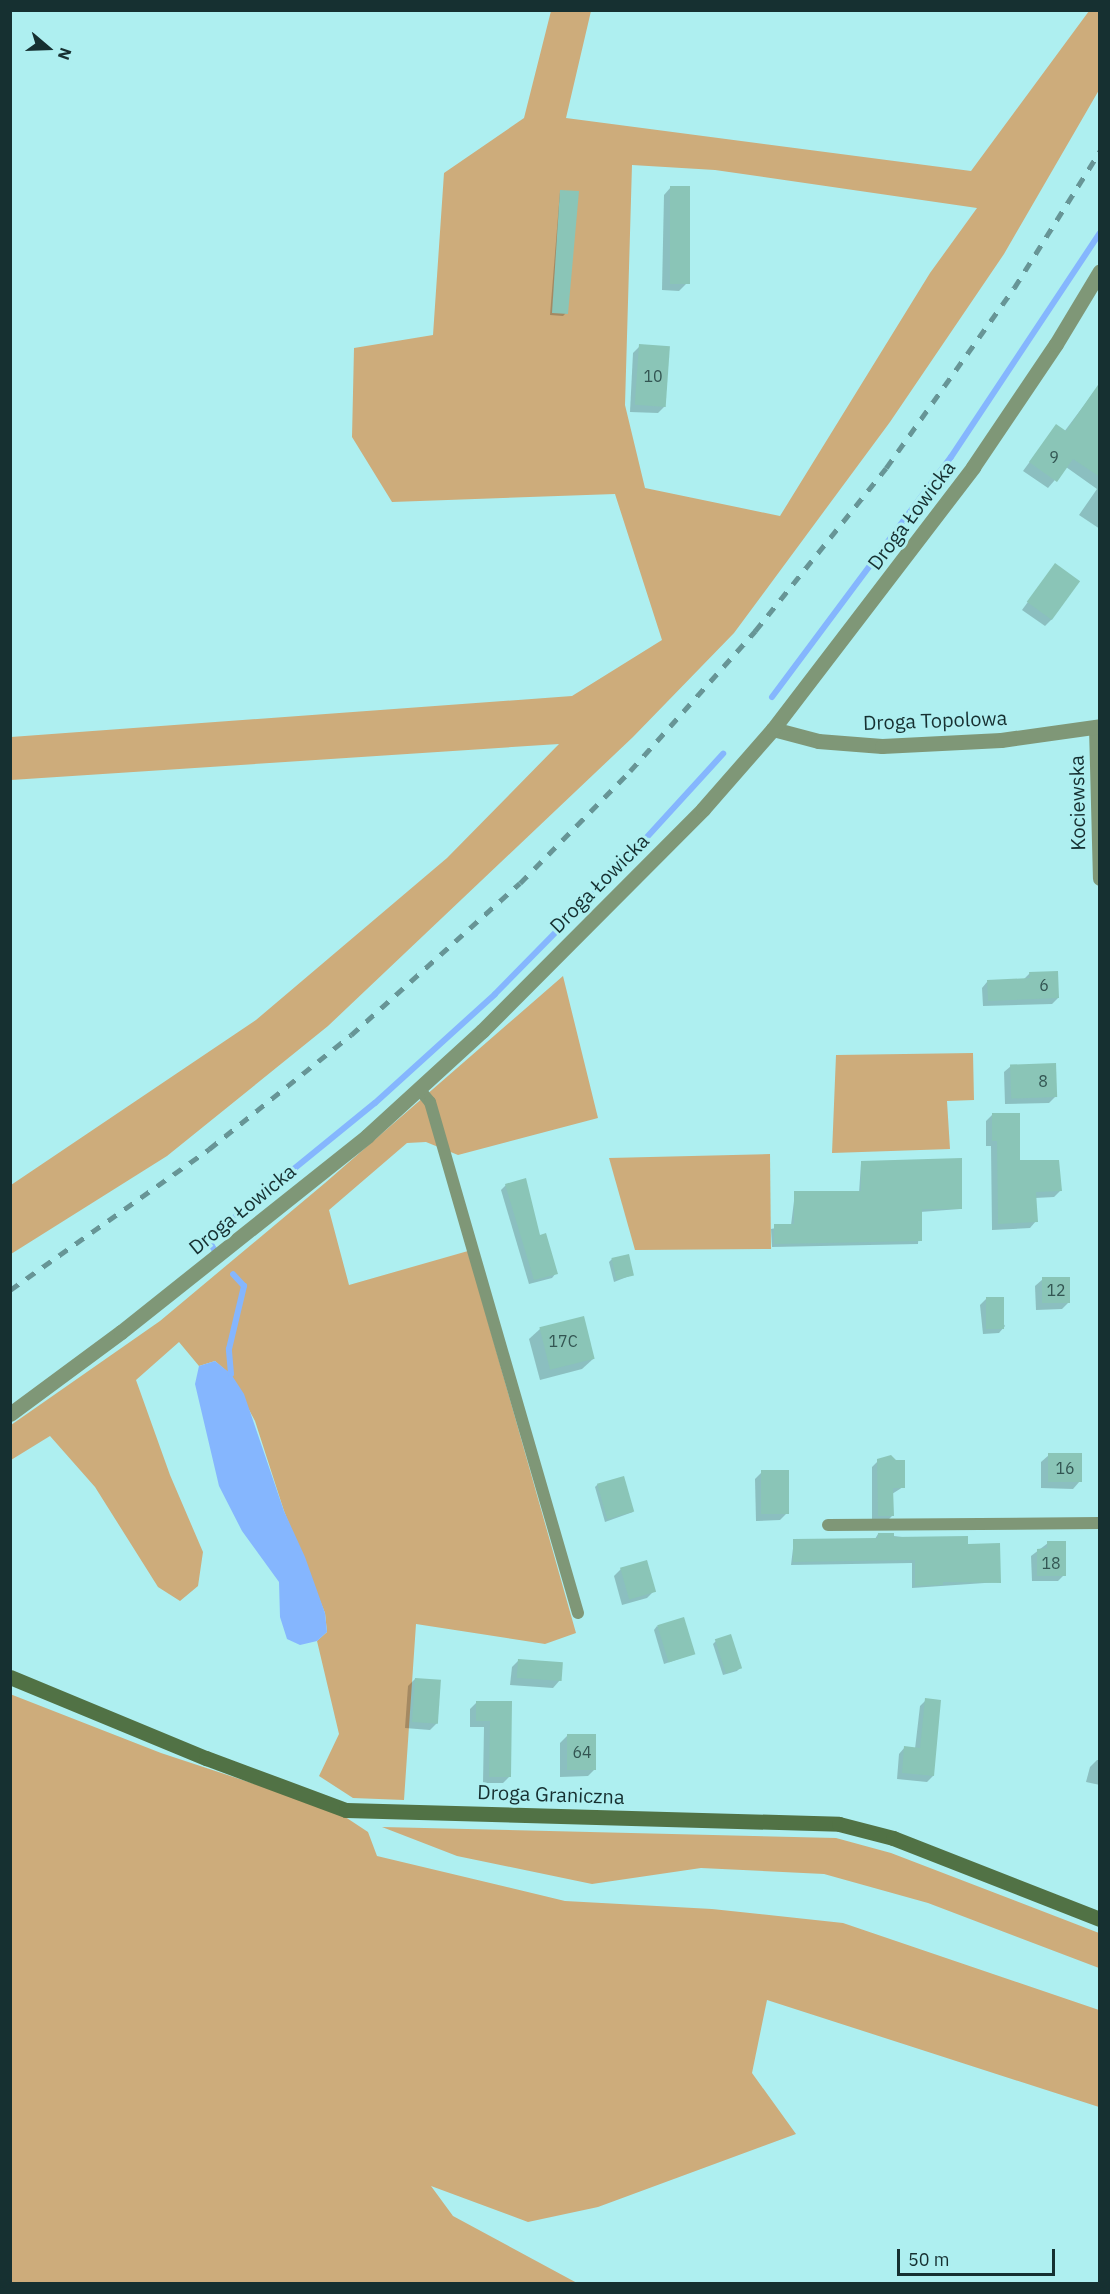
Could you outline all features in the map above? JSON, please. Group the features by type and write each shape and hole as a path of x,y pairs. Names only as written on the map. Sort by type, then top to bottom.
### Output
{"street":[{"name":"Droga Łowicka","path":"10,1414 322,1172 419,1089 482,1031 694,817 773,729 973,466 1056,344 1100,271"},
{"name":"Droga Topolowa","path":"773,729 818,741 882,746 1001,740 1098,727"},
{"name":"Kociewska","path":"1098,727 1100,878"},
{"name":"Droga Graniczna","path":"10,1677 206,1758 346,1810 839,1824 893,1838 1100,1919"}],"lane":[{"path":"419,1089 430,1102 578,1613"},
{"path":"828,1525 1100,1523"}],"shaded area":[{"path":"551,11 591,11 566,118 971,171 1089,11 1099,11 1099,90 1004,254 890,422 734,633 633,737 328,1026 167,1156 11,1254 11,1185 256,1020 447,858 559,744 11,780 11,737 572,696 662,640 615,494 392,502 352,437 354,348 433,335 444,173 524,118","holes":["632,165 715,170 977,208 930,273 780,516 645,488 625,405"]},
{"path":"563,976 598,1118 458,1155 426,1142 407,1143 329,1210 349,1285 468,1251 576,1633 545,1644 416,1624 404,1800 353,1798 319,1776 339,1734 317,1641 327,1632 325,1613 284,1511 255,1421 230,1374 215,1361 199,1366 179,1342 136,1380 170,1475 203,1552 198,1586 180,1601 158,1587 95,1487 50,1436 11,1460 11,1425 160,1321 325,1183"},
{"path":"973,1053 974,1100 947,1101 950,1149 832,1153 836,1055"},
{"path":"770,1154 771,1249 635,1250 609,1158"},
{"path":"10,1694 161,1753 288,1795 315,1797 368,1832 377,1856 565,1901 712,1909 843,1923 1099,2010 1099,2107 767,2000 752,2073 796,2134 598,2207 528,2222 431,2186 453,2216 577,2283 11,2283"},
{"path":"382,1827 836,1838 891,1853 1099,1933 1099,1968 928,1903 824,1874 701,1868 592,1884 457,1856"}],"water":[{"path":"215,1361 231,1374 244,1394 284,1511 305,1557 325,1613 327,1632 317,1641 300,1645 287,1639 280,1617 279,1582 242,1531 219,1486 195,1384 199,1366"}],"building":[{"path":"670,186 690,186 690,284 670,284"},
{"path":"560,190 579,191 568,314 552,313"},
{"path":"639,344 670,346 666,407 635,405"},
{"path":"1100,382 1100,477 1073,459 1057,482 1029,462 1056,424 1066,431"},
{"path":"1055,563 1080,581 1052,620 1027,602"},
{"path":"1058,971 1059,998 988,1001 987,980 1030,978 1029,972"},
{"path":"1056,1063 1057,1097 1011,1099 1010,1065"},
{"path":"992,1113 1020,1113 1020,1160 1059,1160 1062,1191 1036,1192 1038,1222 998,1224 997,1141 992,1141"},
{"path":"962,1158 962,1209 922,1209 922,1241 774,1244 774,1224 794,1224 794,1191 861,1191 861,1161"},
{"path":"526,1178 540,1235 546,1233 558,1274 534,1280 505,1184"},
{"path":"629,1254 634,1275 616,1279 611,1258"},
{"path":"1042,1277 1070,1277 1070,1303 1042,1303"},
{"path":"986,1297 1004,1297 1004,1329 986,1329"},
{"path":"584,1316 595,1359 550,1370 539,1327"},
{"path":"1048,1453 1082,1453 1082,1482 1048,1482"},
{"path":"891,1455 896,1460 905,1460 905,1488 893,1488 894,1516 878,1516 877,1459"},
{"path":"761,1470 789,1470 789,1514 761,1514"},
{"path":"624,1476 634,1512 607,1519 597,1484"},
{"path":"878,1533 894,1533 894,1537 968,1536 968,1544 1000,1543 1001,1583 943,1582 943,1585 915,1586 915,1560 793,1562 793,1539 878,1538"},
{"path":"1047,1541 1066,1541 1066,1576 1037,1576 1037,1549 1047,1548"},
{"path":"647,1560 656,1592 629,1599 620,1568"},
{"path":"684,1617 695,1654 669,1662 657,1625"},
{"path":"731,1634 742,1668 726,1673 715,1639"},
{"path":"518,1659 563,1662 562,1681 517,1678"},
{"path":"415,1678 441,1680 438,1724 412,1722"},
{"path":"925,1698 941,1700 934,1776 902,1773 904,1746 920,1748"},
{"path":"476,1701 512,1701 511,1777 489,1777 490,1721 476,1721"},
{"path":"567,1734 596,1734 596,1770 567,1770"}],"waterway":[{"path":"772,697 951,457 1100,233"},
{"path":"215,1251 208,1239 375,1103 495,994 616,871 723,754"},
{"path":"231,1374 229,1349 244,1286 233,1274"}],"railway":[{"path":"10,1290 209,1149 351,1035 520,883 630,771 755,631 886,468 1014,288 1100,151"}]}
